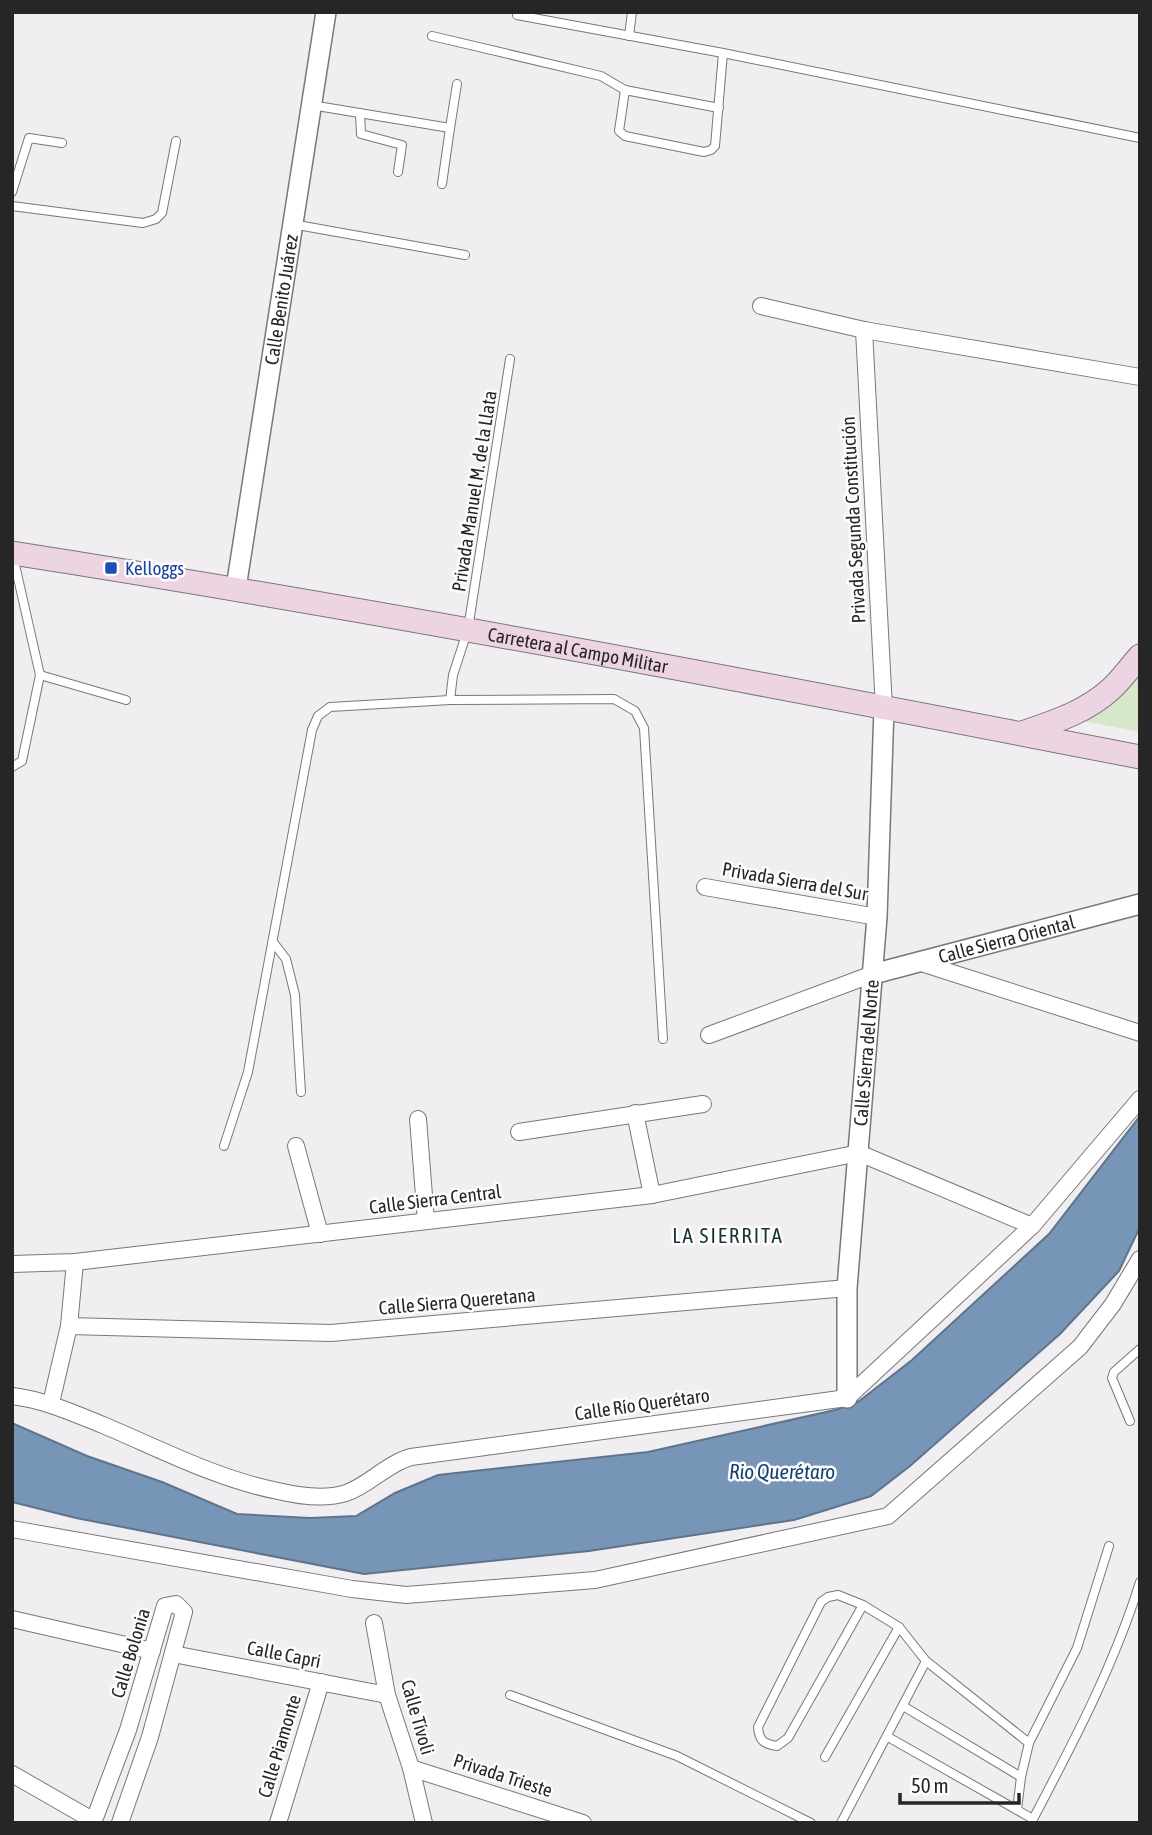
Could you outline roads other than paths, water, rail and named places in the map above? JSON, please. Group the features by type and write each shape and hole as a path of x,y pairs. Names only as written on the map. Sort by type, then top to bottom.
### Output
{"main road":[{"name":"Carretera al Campo Militar","path":"12,553 236,588 468,629 1140,757"},
{"path":"1019,734 1072,715 1094,703 1113,687 1140,656"}],"street":[{"name":"Calle Benito Juárez","path":"236,588 326,12"},
{"path":"761,306 864,330 1140,377"},
{"name":"Privada Segunda Constitución","path":"864,330 884,708"},
{"name":"Calle Sierra del Norte","path":"847,1398 847,1288 877,917 884,708"},
{"name":"Privada Sierra del Sur","path":"705,887 877,917"},
{"name":"Calle Sierra Oriental","path":"873,974 1140,904"},
{"path":"918,962 1140,1033"},
{"path":"709,1035 873,974"},
{"path":"847,1398 1032,1226 1140,1099"},
{"path":"519,1132 703,1104"},
{"path":"635,1113 652,1195"},
{"path":"418,1119 426,1221"},
{"path":"296,1146 320,1234"},
{"path":"859,1153 1032,1226"},
{"name":"Calle Sierra Central","path":"12,1264 75,1262 652,1195 859,1153"},
{"path":"12,1529 352,1589 406,1595 594,1580 888,1516 1080,1346 1113,1304 1140,1259"},
{"path":"51,1404 69,1326 75,1262"},
{"name":"Calle Sierra Queretana","path":"69,1326 331,1333 847,1288"},
{"name":"Calle Río Querétaro","path":"12,1396 51,1404 226,1477 297,1496 326,1497 348,1493 397,1461 411,1457 847,1398"},
{"name":"Calle Bolonia","path":"94,1822 128,1730 165,1606 176,1604 184,1612 150,1737 120,1823"},
{"path":"12,1619 152,1651"},
{"name":"Calle Tívoli","path":"374,1623 387,1695 411,1768 424,1823"},
{"name":"Calle Capri","path":"173,1654 387,1695"},
{"name":"Calle Piamonte","path":"278,1823 321,1682"},
{"path":"128,1730 150,1737"},
{"name":"Privada Trieste","path":"411,1768 583,1823"},
{"path":"12,1774 94,1822"}],"lane":[{"path":"629,36 632,12"},
{"path":"517,15 723,53 1140,138"},
{"path":"432,36 601,76 625,90 719,108"},
{"path":"625,90 619,131 625,136 705,152 711,150 715,146 723,53"},
{"path":"442,184 457,84"},
{"path":"311,105 450,128"},
{"path":"360,113 360,134 402,145 398,172"},
{"path":"12,192 29,138 62,143"},
{"path":"12,206 143,223 156,219 162,213 176,141"},
{"path":"292,224 465,255"},
{"name":"Privada Manuel M. de la Llata","path":"450,700 453,675 468,629 510,359"},
{"path":"12,553 40,675 22,761 12,766"},
{"path":"40,675 126,699"},
{"path":"223,1146 248,1072 312,730 317,716 330,707 450,700 614,699 635,711 644,728 663,1039"},
{"path":"273,942 286,959 295,995 301,1092"},
{"path":"1130,1421 1112,1378 1114,1372 1140,1349"},
{"path":"1017,1811 1029,1743 1077,1647 1109,1546"},
{"path":"888,1737 1032,1821 1094,1699 1128,1621 1140,1582"},
{"path":"863,1605 788,1738 777,1746 765,1745 759,1738 758,1727 821,1602 838,1595 863,1605 899,1628 926,1661 1029,1743"},
{"path":"825,1757 899,1628"},
{"path":"841,1823 926,1661"},
{"path":"510,1695 677,1756 811,1823"},
{"path":"903,1706 1021,1777"}],"water":[{"name":"Rio Querétaro","path":"1140,1116 1140,1227 1119,1271 1060,1334 910,1466 871,1496 794,1520 589,1551 364,1574 76,1518 12,1502 12,1423 87,1456 162,1482 237,1514 310,1518 356,1516 395,1493 438,1475 648,1452 835,1410 858,1402 912,1360 1049,1234"}],"place":[{"name":"Kelloggs","path":"111,568"}],"district":[{"name":"LA SIERRITA","path":"728,1235"}]}
